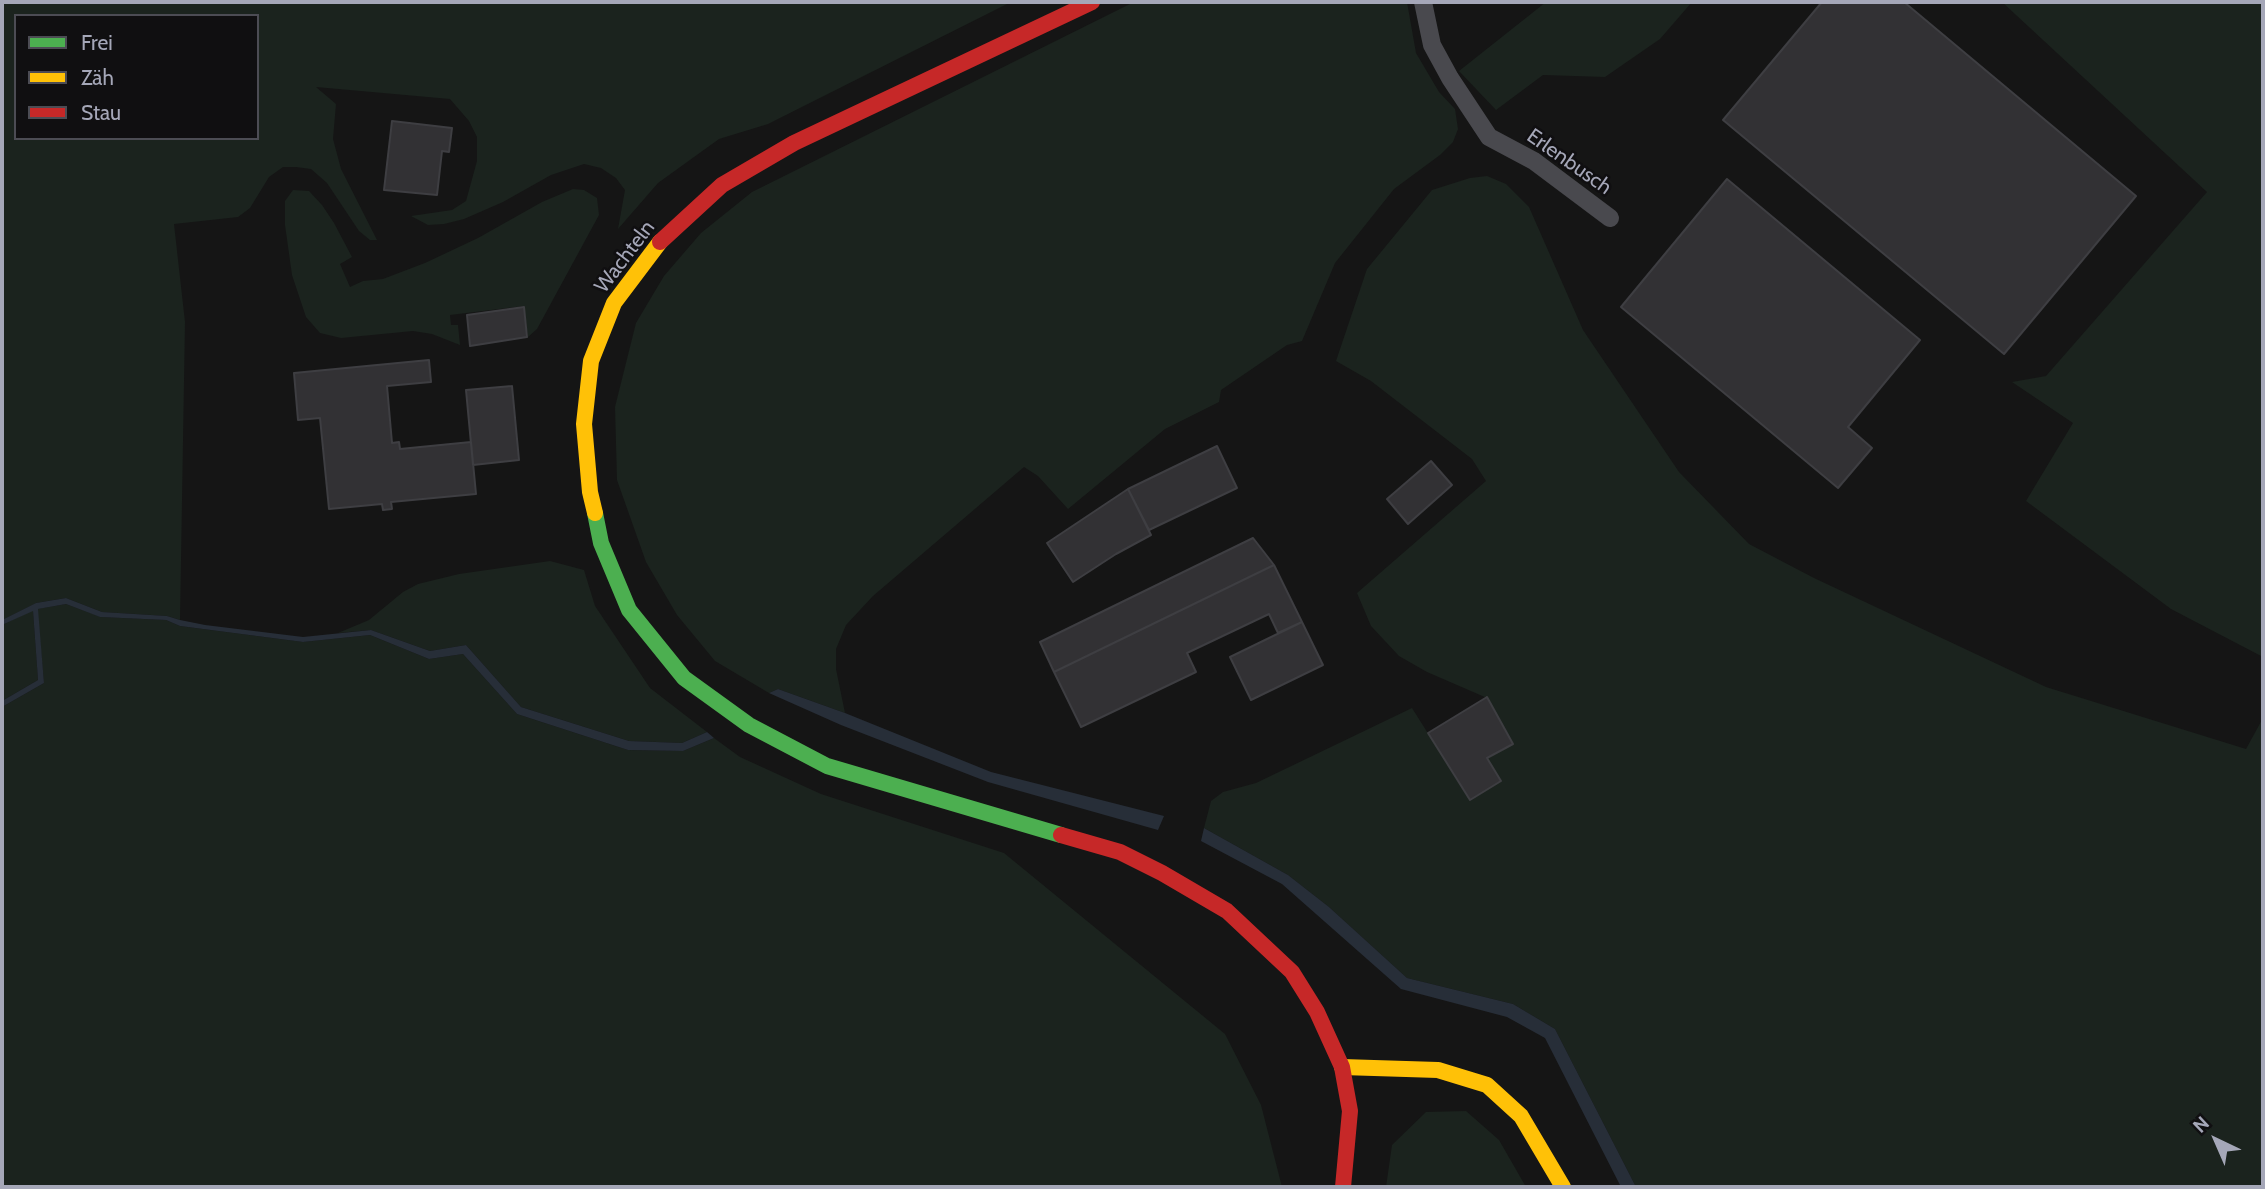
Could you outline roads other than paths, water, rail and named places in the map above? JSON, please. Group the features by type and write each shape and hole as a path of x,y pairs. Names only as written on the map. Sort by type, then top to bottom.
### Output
{"street":[{"name":"Wachteln","path":"1093,2 794,143 722,185 666,235 614,303 591,361 584,424 590,492 601,543 629,610 684,678 749,725 827,766 1120,852 1227,911 1292,972 1317,1012 1342,1067 1350,1111 1343,1187"},
{"path":"1342,1067 1438,1070 1487,1085 1521,1116 1563,1187"}],"lane":[{"name":"Erlenbusch","path":"1423,2 1432,45 1489,137 1534,161 1610,218"}]}
